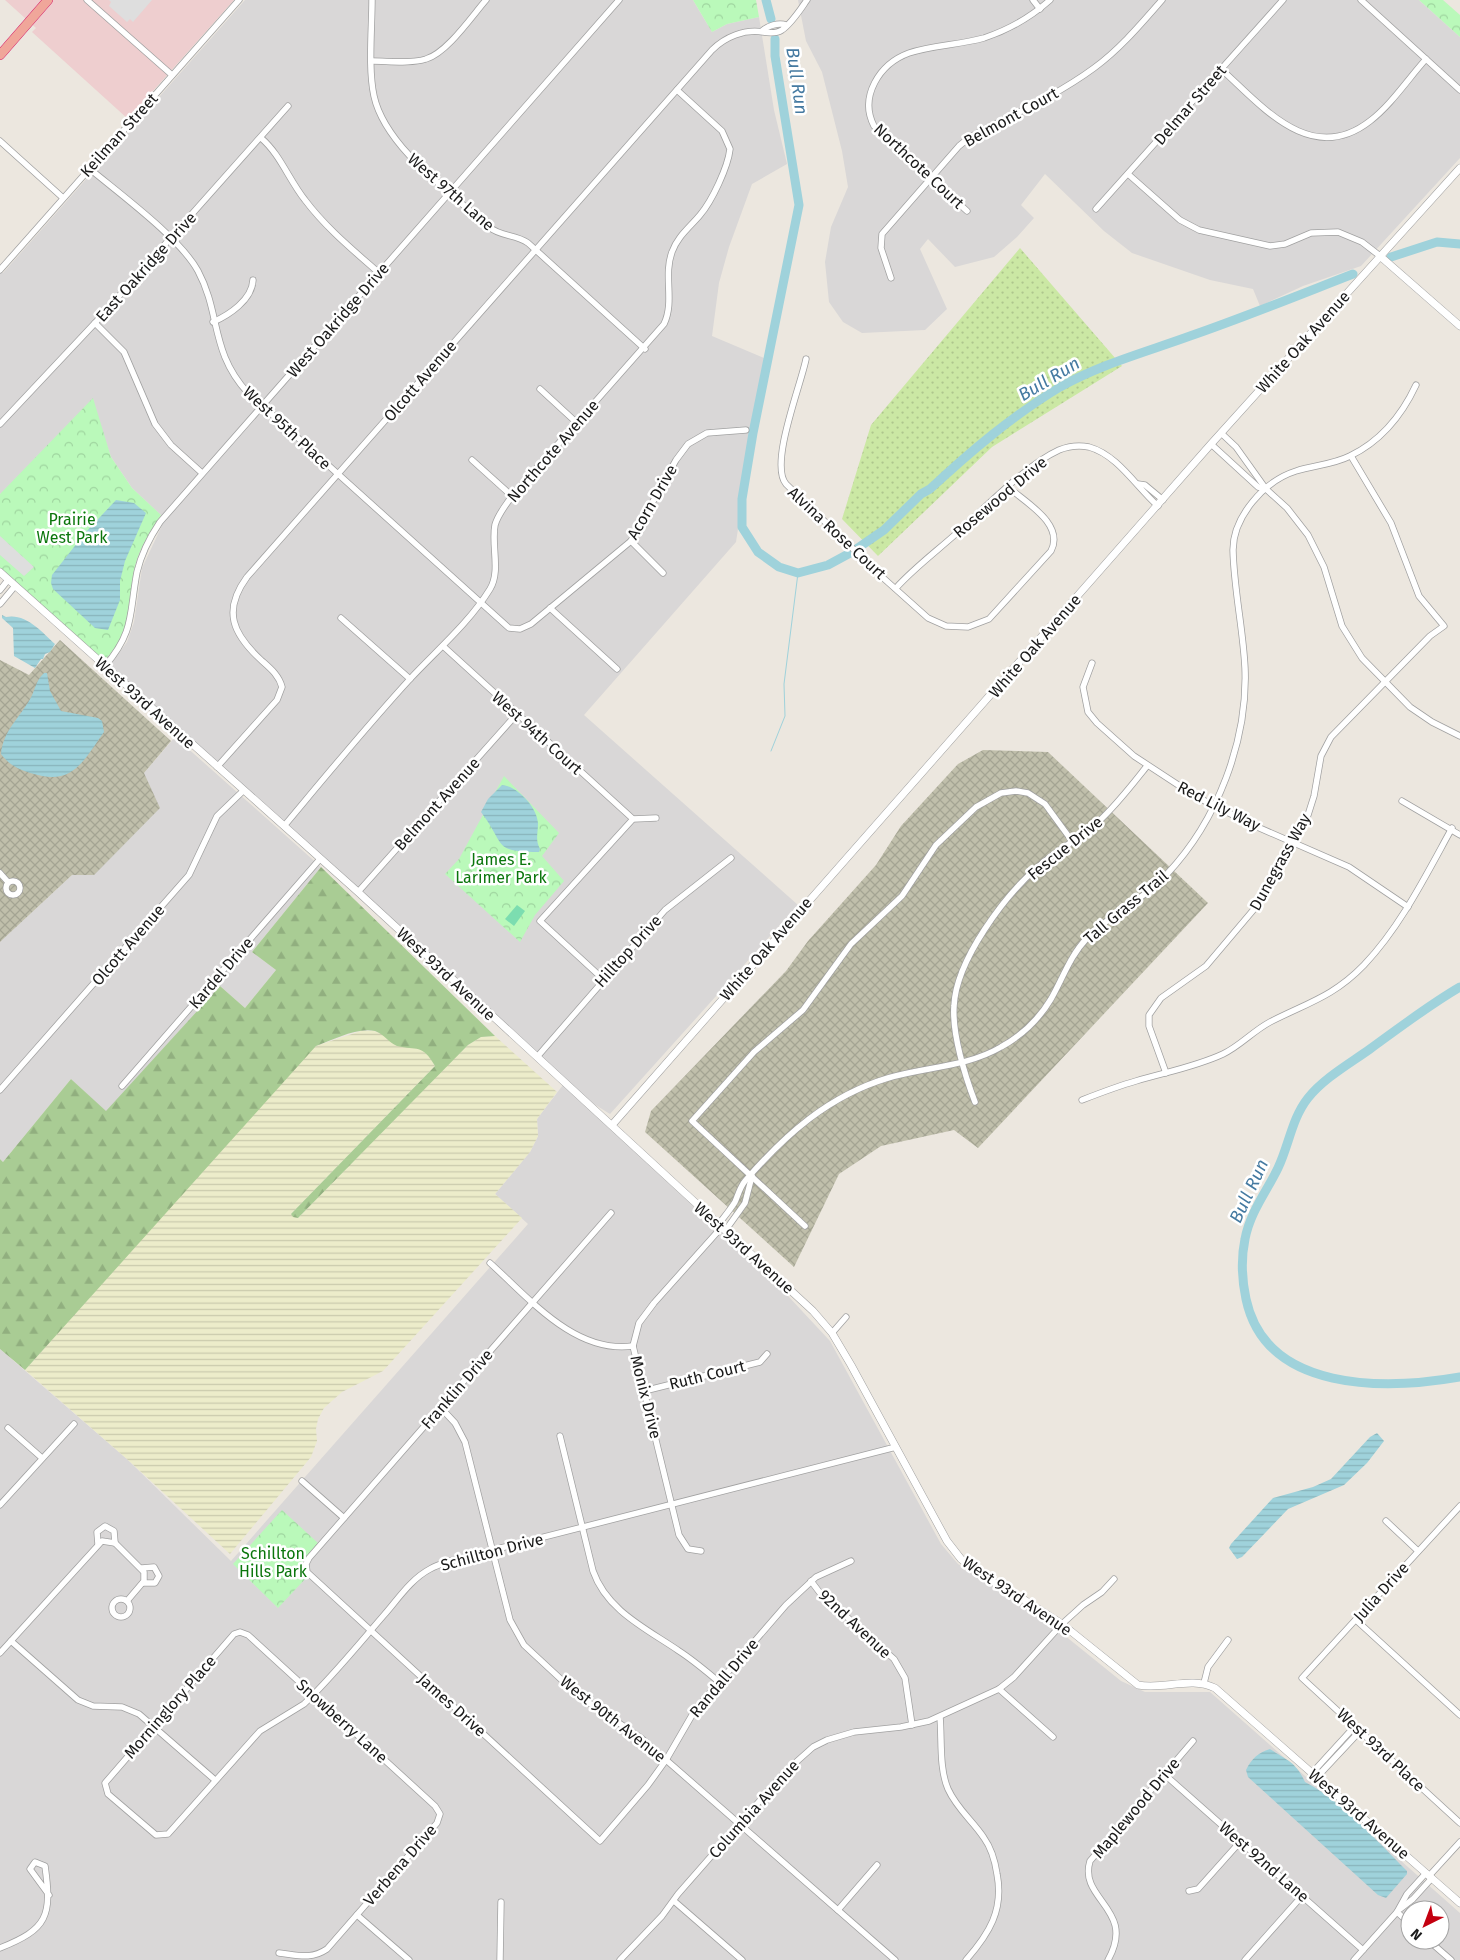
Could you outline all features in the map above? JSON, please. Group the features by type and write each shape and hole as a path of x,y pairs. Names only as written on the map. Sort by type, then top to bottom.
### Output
{"highway":[{"path":"0,55 48,0"}],"street":[{"path":"87,0 172,75"},
{"name":"Keilman Street","path":"0,270 62,197 239,0"},
{"name":"West 97th Lane","path":"372,0 373,95 387,130 405,151 492,230 521,238 645,349"},
{"path":"372,61 420,60 432,57 444,48 486,0"},
{"name":"West Oakridge Drive","path":"105,666 117,651 128,631 137,571 152,534 166,514 619,0"},
{"name":"Olcott Avenue","path":"217,767 277,700 282,687 274,672 248,648 236,630 232,607 237,592 247,577 721,42 737,34 762,31 769,34 778,32 794,18 807,0"},
{"path":"1034,0 1040,9"},
{"name":"Northcote Court","path":"967,211 874,126 868,113 867,102 873,85 889,66 902,56 985,37 1014,25 1040,9 1050,0"},
{"name":"Belmont Court","path":"891,278 882,248 882,234 959,146 970,137 1060,90 1095,67 1128,37 1162,0"},
{"name":"Delmar Street","path":"1096,209 1283,0"},
{"path":"1361,0 1460,90"},
{"path":"1221,69 1281,123 1302,134 1319,137 1336,136 1362,126 1377,115 1426,59"},
{"name":"Northcote Avenue","path":"284,826 410,680 480,604 492,586 495,561 495,525 500,512 512,496 662,328 668,316 670,298 668,267 673,248 708,204 730,153 730,145 725,134 677,90"},
{"name":"East Oakridge Drive","path":"0,424 95,323 288,106"},
{"path":"261,138 271,148 293,185 315,213 379,274"},
{"path":"0,141 62,197"},
{"name":"West 95th Place","path":"90,168 171,239 187,256 198,272 206,292 221,351 241,386 480,604 505,626 516,629"},
{"name":"White Oak Avenue","path":"612,1125 1221,432 1460,168"},
{"path":"1128,174 1180,220 1199,230 1270,246 1285,244 1311,234 1338,232 1362,242 1460,326"},
{"path":"213,322 235,309 250,293 253,280"},
{"path":"95,323 124,352 155,424 171,445 202,473"},
{"name":"Alvina Rose Court","path":"806,359 782,450 781,477 857,553 928,618 946,626 959,628 985,621 995,614 1051,550 1055,539 1050,525 1008,487"},
{"name":"Tall Grass Trail","path":"721,1228 744,1183 790,1133 810,1117 838,1099 884,1079 962,1062 1001,1047 1031,1024 1046,1006 1066,967 1080,946 1098,928 1138,901 1183,856 1223,784 1234,752 1245,693 1244,651 1233,556 1234,540 1244,514 1266,489 1278,479 1291,473 1326,465 1351,456 1370,444 1386,430 1404,407 1416,385"},
{"path":"540,389 577,423"},
{"name":"Acorn Drive","path":"516,629 527,626 631,541 676,460 688,444 707,433 746,430"},
{"path":"1221,432 1236,446 1266,489 1293,516 1311,541 1326,573 1346,634 1362,658 1384,683 1425,718 1460,736"},
{"path":"1211,444 1258,487 1266,489"},
{"name":"Rosewood Drive","path":"896,588 915,568 1008,487 1056,451 1075,446 1097,450 1138,484 1145,485 1160,503"},
{"name":"Dunegrass Way","path":"1166,1073 1150,1026 1150,1015 1154,1007 1161,998 1206,966 1231,939 1255,908 1293,842 1313,802 1320,760 1327,742 1430,636 1444,626 1419,596 1391,523 1351,456"},
{"path":"472,460 512,496"},
{"path":"631,541 663,573"},
{"name":"West 93rd Avenue","path":"0,572 358,892 813,1311 832,1334 947,1541 961,1559 981,1575 1062,1624 1138,1685 1150,1687 1193,1682 1204,1683 1215,1688 1460,1903"},
{"path":"0,590 8,580"},
{"path":"0,604 15,586"},
{"path":"550,608 618,669"},
{"path":"341,618 410,680"},
{"name":"West 94th Court","path":"443,646 516,715 633,819"},
{"name":"Red Lily Way","path":"1092,663 1083,687 1088,712 1103,730 1147,766 1181,788 1213,805 1349,867 1408,906"},
{"name":"Belmont Avenue","path":"358,892 516,715"},
{"name":"Fescue Drive","path":"975,1102 962,1062 954,1008 959,984 971,956 987,926 1016,889 1038,867 1111,809 1147,766"},
{"name":"Olcott Avenue","path":"0,1090 190,875 217,816 243,791"},
{"path":"805,1226 692,1121 754,1052 803,1010 838,959 864,930 902,896 931,852 950,830 976,807 994,796 1016,791 1031,794 1041,801 1072,841"},
{"path":"1402,801 1452,828 1460,835"},
{"path":"603,979 540,921 633,819 656,818"},
{"path":"1082,1100 1135,1081 1193,1066 1225,1053 1271,1022 1331,993 1371,958 1408,906 1452,828"},
{"name":"Hilltop Drive","path":"537,1057 665,910 731,858"},
{"name":"Kardel Drive","path":"122,1086 320,859"},
{"path":"0,873 8,882"},
{"name":"Tall Grass Trail","path":"721,1228 745,1203 752,1176"},
{"name":"Franklin Drive","path":"306,1568 309,1558 611,1213"},
{"name":"Monix Drive","path":"701,1551 688,1549 680,1535 633,1346 640,1323 654,1302 721,1228"},
{"path":"490,1264 577,1336 604,1346 619,1348 633,1346"},
{"path":"832,1334 846,1316"},
{"name":"Ruth Court","path":"644,1391 760,1362 767,1354"},
{"name":"West 90th Avenue","path":"440,1408 455,1423 465,1442 510,1620 524,1645 588,1704 633,1732 666,1760 895,1960"},
{"path":"0,1505 74,1424"},
{"path":"8,1428 42,1458"},
{"path":"560,1436 595,1576 610,1600 645,1630 680,1652 719,1682"},
{"name":"Schillton Drive","path":"161,1836 168,1834 260,1731 296,1711 313,1695 424,1572 439,1565 493,1550 896,1447"},
{"path":"302,1481 344,1518"},
{"name":"Julia Drive","path":"1302,1678 1460,1506"},
{"path":"1386,1521 1418,1551"},
{"path":"98,1544 97,1532 105,1526 114,1531 115,1543"},
{"path":"0,1653 98,1544 104,1541 115,1543 142,1568 145,1575 143,1583 127,1601"},
{"name":"Randall Drive","path":"600,1841 645,1789 666,1760 692,1714 786,1605 811,1581 826,1571 851,1561"},
{"path":"142,1568 154,1567 159,1576 155,1583 143,1583"},
{"name":"James Drive","path":"306,1568 310,1576 600,1841"},
{"name":"Columbia Avenue","path":"620,1960 791,1766 813,1747 827,1740 854,1732 912,1725 940,1717 999,1689 1020,1671 1062,1624 1083,1605 1102,1592 1114,1579"},
{"name":"92nd Avenue","path":"811,1581 820,1593 894,1659 906,1678 912,1725"},
{"path":"1356,1620 1460,1715"},
{"name":"Snowberry Lane","path":"240,1632 248,1636 435,1806 440,1814"},
{"name":"Morninglory Place","path":"161,1836 152,1833 108,1794 105,1787 108,1778 232,1636 240,1632"},
{"path":"1204,1683 1208,1667 1228,1640"},
{"path":"11,1641 78,1700 94,1706 116,1706 129,1709 153,1726 215,1780"},
{"name":"West 93rd Place","path":"1302,1678 1460,1823"},
{"path":"999,1689 1053,1737"},
{"path":"940,1717 945,1780 956,1804 979,1830 989,1846 998,1878 999,1899 994,1922 985,1938 966,1960"},
{"path":"1315,1775 1357,1729"},
{"name":"Maplewood Drive","path":"1108,1960 1115,1942 1114,1921 1106,1905 1092,1888 1089,1865 1094,1854 1193,1741"},
{"name":"West 92nd Lane","path":"1164,1774 1363,1950"},
{"name":"Verbena Drive","path":"279,1952 303,1956 320,1953 330,1946 437,1823 440,1814"},
{"path":"1188,1891 1198,1889 1240,1842"},
{"path":"1354,1960 1397,1912 1408,1894 1429,1876 1460,1842"},
{"path":"0,1948 24,1938 34,1931 49,1907 50,1895 46,1866 35,1862 30,1868 50,1895"},
{"path":"838,1910 877,1865"},
{"path":"1245,1960 1302,1896"},
{"path":"674,1901 742,1960"},
{"path":"500,1960 501,1902"},
{"path":"1397,1912 1400,1915"},
{"path":"357,1914 408,1960"},
{"path":"1440,1950 1451,1960"}],"shaded area":[{"path":"5,0 234,0 128,119 32,32 36,28"},
{"path":"109,0 152,0 133,22 130,19 127,22 109,6 111,2"},
{"path":"245,0 693,0 712,32 727,24 759,17 774,110 787,164 752,184 729,247 719,283 712,336 764,358 736,542 584,715 798,905 610,1114 594,1104 558,1074 112,667 111,664 127,642 134,622 142,568 165,519 132,488 111,457 105,440 0,494 0,271 3,273"},
{"path":"798,0 1419,0 1460,37 1460,158 1361,266 1303,286 1260,306 1253,289 1210,280 1132,253 1104,231 1045,174 1021,205 1034,218 1017,237 994,257 955,267 928,239 920,249 947,309 925,330 862,333 843,322 829,302 825,262 831,227 848,187 842,151 822,72 806,41"},
{"path":"0,536 34,567 24,576 0,555"},
{"path":"60,640 171,741 144,773 160,808 94,875 72,875 0,942 0,660 29,675"},
{"path":"175,737 321,867 252,952 276,970 245,1008 220,986 106,1112 71,1079 3,1162 0,1159 0,942 72,875 144,773"},
{"path":"983,750 1048,752 1208,903 978,1148 954,1130 881,1146 839,1174 794,1267 645,1132 651,1111 786,971 808,941 876,865 901,826 958,764"},
{"path":"361,1031 374,1031 384,1035 395,1045 420,1048 429,1056 435,1066 291,1214 298,1218 443,1069 468,1045 481,1037 495,1036 557,1092 537,1119 538,1136 530,1152 495,1194 522,1218 383,1371 342,1392 324,1408 318,1419 316,1429 317,1441 311,1457 230,1554 128,1460 25,1370 308,1052 316,1046"},
{"path":"563,1085 775,1282 830,1341 941,1544 958,1564 1038,1614 1121,1681 1145,1692 1210,1692 1445,1900 1400,1900 1400,1950 1450,1950 1450,1904 1460,1913 1460,1960 0,1960 0,1349 128,1460 231,1561 528,1224 495,1194 530,1152 538,1136 537,1119"}],"green space":[{"path":"693,0 756,0 759,17 727,24 712,32"},
{"path":"1419,0 1443,0 1460,15 1460,37"},
{"path":"1020,248 1122,366 992,447 878,556 842,519 871,425"},
{"name":"Prairie West Park","path":"93,398 111,457 132,488 161,515 146,539 137,559 128,616 121,640 105,659 99,658 0,569 0,494"},
{"name":"James E. Larimer Park","path":"504,776 559,833 542,856 564,881 535,915 520,942 445,874 459,859"},
{"path":"321,867 495,1036 481,1037 468,1045 298,1218 293,1217 291,1214 435,1066 423,1051 397,1046 375,1031 353,1032 316,1046 25,1370 0,1349 0,1159 3,1162 71,1079 106,1111 220,986 245,1008 276,970 252,952"},
{"path":"517,905 525,911 514,926 505,919"},
{"name":"Schillton Hills Park","path":"282,1510 318,1543 302,1563 303,1571 307,1577 278,1608 233,1564"}],"water":[{"path":"116,500 134,503 146,513 125,561 120,581 120,600 108,630 95,628 53,589 51,583 52,575 85,533"},
{"path":"2,615 20,618 33,624 55,644 35,668 14,656 13,628 2,618"},
{"path":"44,673 47,673 50,691 61,711 98,718 102,721 104,732 76,768 59,776 47,777 24,771 12,765 1,754 8,732 31,698 39,679"},
{"path":"502,785 508,786 520,793 534,810 538,823 537,839 539,852 524,852 507,848 498,839 481,812 488,799"},
{"path":"1377,1433 1384,1441 1367,1463 1344,1485 1288,1509 1242,1557 1237,1559 1229,1548 1231,1544 1273,1498 1313,1487 1331,1479 1370,1437"},
{"path":"1270,1749 1295,1766 1305,1782 1319,1790 1346,1811 1407,1871 1407,1874 1386,1898 1378,1895 1248,1777 1246,1770 1253,1759"}],"waterway":[{"name":"Bull Run","path":"766,0 771,19"},
{"name":"Bull Run","path":"775,39 775,56 799,205 753,433 742,499 742,527 758,552 779,567 798,573 828,565 852,552 884,530 921,494 930,489 976,448 1042,398 1060,387 1108,365 1231,321 1353,274"},
{"name":"Bull Run","path":"1391,257 1437,242 1460,244"},
{"name":"Bull Run","path":"771,751 785,716 784,684 798,573"},
{"name":"Bull Run","path":"1460,987 1337,1072 1321,1084 1308,1098 1294,1123 1278,1168 1259,1202 1247,1229 1242,1269 1246,1299 1258,1330 1277,1353 1303,1368 1333,1378 1365,1383 1398,1384 1460,1377"}]}
